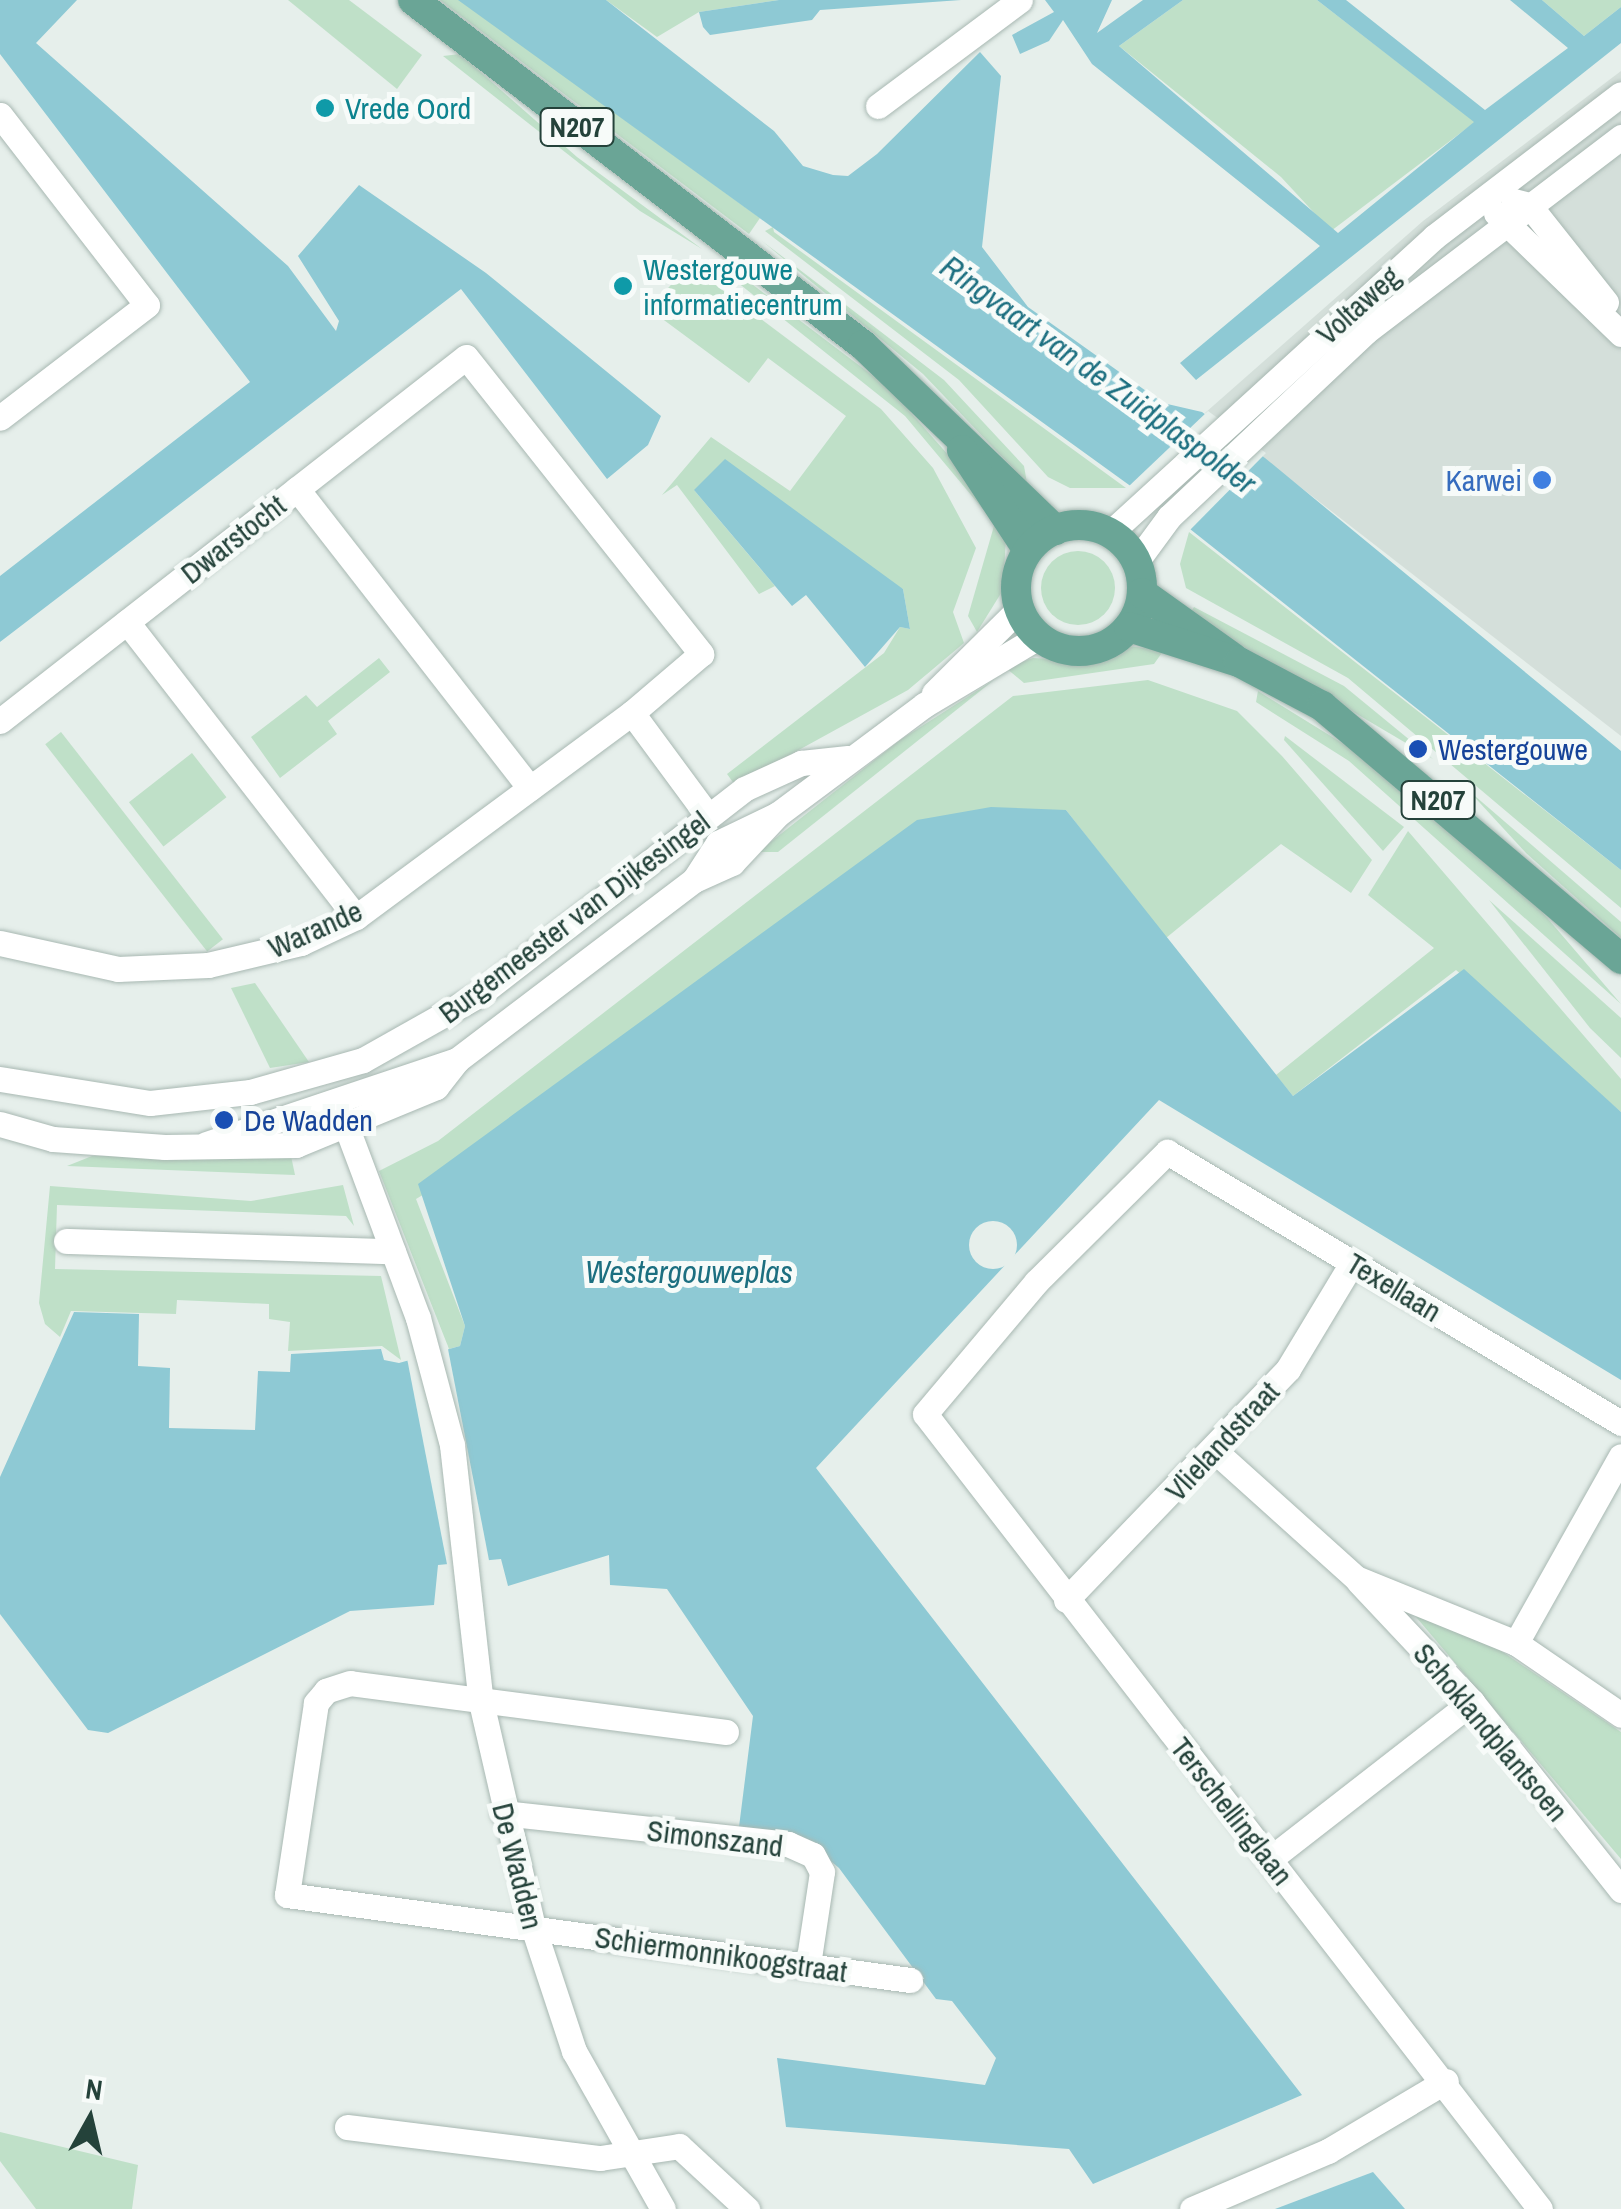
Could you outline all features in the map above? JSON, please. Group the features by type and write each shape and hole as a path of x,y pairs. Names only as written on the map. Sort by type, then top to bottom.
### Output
{"main road":[{"name":"N207","path":"413,0 863,345 1055,530"},
{"name":"N207","path":"942,418 1028,550"},
{"path":"1055,530 1110,533 1136,562 1142,593 1129,627 1090,651 1038,637 1019,609 1016,579 1028,550 1055,530"},
{"name":"N207","path":"1142,593 1239,662 1358,732 1621,960"},
{"name":"N207","path":"1129,627 1239,662"}],"street":[{"path":"878,106 1020,0"},
{"name":"Voltaweg","path":"1110,533 1159,510 1490,194 1621,94"},
{"path":"0,116 147,304 0,418"},
{"name":"Voltaweg","path":"1248,423 1500,226 1621,138"},
{"path":"1490,194 1529,205 1621,318"},
{"path":"1490,194 1500,226 1621,334"},
{"name":"Dwarstocht","path":"0,720 466,357 701,654"},
{"path":"297,489 530,788"},
{"name":"Voltaweg","path":"1136,562 1159,510"},
{"name":"Burgemeester van Dijkesingel","path":"924,705 1019,609"},
{"path":"126,622 356,917"},
{"name":"Burgemeester van Dijkesingel","path":"0,1124 53,1139 206,1144 296,1144 347,1130 436,1087 458,1060 694,880 750,849 778,814 852,758 924,705 1038,637"},
{"name":"Warande","path":"0,943 118,969 208,964 302,942 356,917 632,713 701,654"},
{"path":"632,713 708,816"},
{"name":"Burgemeester van Dijkesingel","path":"0,1079 150,1103 250,1092 363,1060 480,994 708,816 782,769 852,758"},
{"name":"Burgemeester van Dijkesingel","path":"206,1144 338,1104 458,1060"},
{"name":"De Wadden","path":"338,1104 428,1349 470,1566 482,1702 503,1813 533,1927 574,2051 628,2152 664,2209"},
{"name":"Texellaan","path":"925,1414 1036,1282 1167,1152 1621,1423"},
{"path":"66,1240 393,1251"},
{"name":"Vlielandstraat","path":"1066,1600 1216,1452 1288,1369 1352,1263"},
{"name":"Terschellinglaan","path":"925,1414 1066,1600 1446,2081 1540,2209"},
{"name":"Schoklandplantsoen","path":"1216,1452 1356,1578 1472,1702 1621,1890"},
{"path":"1516,1643 1621,1456"},
{"name":"Schoklandplantsoen","path":"1356,1578 1516,1643 1621,1715"},
{"name":"Schiermonnikoogstraat","path":"482,1702 350,1682 326,1691 316,1703 287,1894 910,1980"},
{"path":"482,1702 726,1732"},
{"path":"1270,1859 1472,1702"},
{"name":"Simonszand","path":"503,1813 788,1844 813,1855 822,1872 808,1965"},
{"path":"1192,2209 1328,2151 1446,2081"},
{"path":"347,2127 600,2158 679,2146 747,2209"}],"shaded area":[{"path":"1621,71 1621,736 1205,413 1423,221"}],"green space":[{"path":"288,0 349,0 422,55 397,89"},
{"path":"440,0 460,0 760,218 749,234"},
{"path":"606,0 779,0 699,12 657,37"},
{"path":"1183,0 1317,0 1475,122 1331,231 1281,177 1119,46"},
{"path":"1542,0 1621,0 1621,7 1584,36"},
{"path":"460,54 577,157 702,249 640,211 443,56"},
{"path":"773,227 774,232 1126,488 1070,488 1048,477 959,380 765,231"},
{"path":"762,241 944,380 1024,466 1027,483 923,374"},
{"path":"689,265 881,409 933,468 976,548 953,612 964,643 908,690 735,785 727,774 884,653 900,627 910,629 903,589 694,490 775,586 759,594 677,485 662,495 711,437 790,491 846,416 768,358 749,383 649,309"},
{"path":"744,278 889,388 973,483 987,514 905,416 737,282"},
{"path":"996,519 1006,537 1003,590 977,632 968,616"},
{"path":"1189,532 1621,870 1621,908 1348,678 1186,588 1180,564"},
{"path":"1078,551 1104,562 1115,588 1104,614 1078,625 1052,614 1041,588 1052,562"},
{"path":"1194,607 1344,686 1433,759 1189,615"},
{"path":"1127,646 1164,650 1154,664 1024,683 1006,668 1033,658 1086,661"},
{"path":"379,658 390,672 328,721 337,734 280,778 251,737 306,695 317,707"},
{"path":"994,680 778,852 758,852 900,740"},
{"path":"1148,680 1237,711 1282,756 1372,860 1351,893 1281,844 1166,938 1066,810 416,1199 465,1326 460,1346 449,1349 379,1171 438,1141 1013,696"},
{"path":"1258,691 1355,751 1531,899 1621,1004 1349,761 1256,702"},
{"path":"61,732 223,939 207,952 45,744"},
{"path":"1285,736 1404,827 1383,851 1284,740"},
{"path":"192,753 226,797 163,846 129,802"},
{"path":"1468,790 1621,922 1621,938 1526,853"},
{"path":"1408,831 1621,1079 1621,1112 1456,970 1293,1096 1276,1075 1434,948 1368,895"},
{"path":"1489,900 1621,1018 1621,1058 1590,1028"},
{"path":"255,983 309,1062 270,1068 231,988"},
{"path":"92,1156 291,1156 295,1175 67,1166"},
{"path":"343,1185 354,1226 346,1216 57,1205 55,1269 381,1276 401,1360 382,1346 288,1351 290,1322 269,1319 269,1304 177,1300 176,1314 71,1311 60,1337 45,1324 39,1303 50,1186 251,1201"},
{"path":"1411,1611 1494,1646 1621,1732 1621,1859"},
{"path":"0,2132 138,2165 132,2209 36,2209 0,2161"}],"water":[{"path":"0,0 77,0 36,43 288,266 336,331 339,321 298,256 359,185 486,273 661,416 648,445 607,479 461,289 0,642 0,576 250,382 0,54"},
{"name":"Ringvaart van de Zuidplaspolder","path":"458,0 606,0 774,131 803,166 833,175 848,176 877,154 980,52 1001,76 982,247 1028,307 1163,403 1202,412 1265,458 1621,751 1621,870 1190,529"},
{"path":"779,0 961,0 820,10 812,20 710,35 699,12"},
{"path":"1045,0 1112,0 1097,33 1143,0 1183,0 1119,46 1338,233 1474,122 1317,0 1346,0 1485,110 1568,48 1510,0 1542,0 1584,36 1621,7 1621,43 1196,380 1180,363 1320,246 1092,64 1063,20 1049,41 1020,54 1012,35 1054,12"},
{"path":"725,459 903,589 910,629 900,627 865,667 806,595 792,606 694,490"},
{"name":"Westergouweplas","path":"991,807 1066,810 1293,1096 1464,969 1621,1112 1621,1380 1159,1100 816,1468 1302,2095 1093,2184 1069,2149 786,2127 777,2058 985,2085 996,2058 952,2001 936,1999 839,1868 801,1836 739,1827 753,1716 667,1589 610,1585 609,1555 508,1586 501,1559 438,1565 434,1605 350,1611 108,1733 88,1730 0,1614 0,1477 74,1312 139,1314 138,1366 170,1368 169,1428 255,1430 258,1371 290,1372 291,1354 381,1349 384,1360 399,1363 460,1346 465,1326 418,1184 917,820"},
{"path":"1373,2172 1405,2209 1275,2209"}],"pier":[{"path":"1208,411 1266,453 1189,531 1128,487"},
{"path":"993,1221 1010,1228 1017,1245 1010,1262 993,1269 976,1262 969,1245 976,1228"},
{"path":"447,1344 490,1564 449,1572 406,1352"}],"place":[{"name":"Vrede Oord","path":"325,108"},
{"name":"Westergouwe informatiecentrum","path":"623,286"},
{"name":"Karwei","path":"1542,480"},
{"name":"Westergouwe","path":"1418,749"},
{"name":"De Wadden","path":"224,1120"}]}
